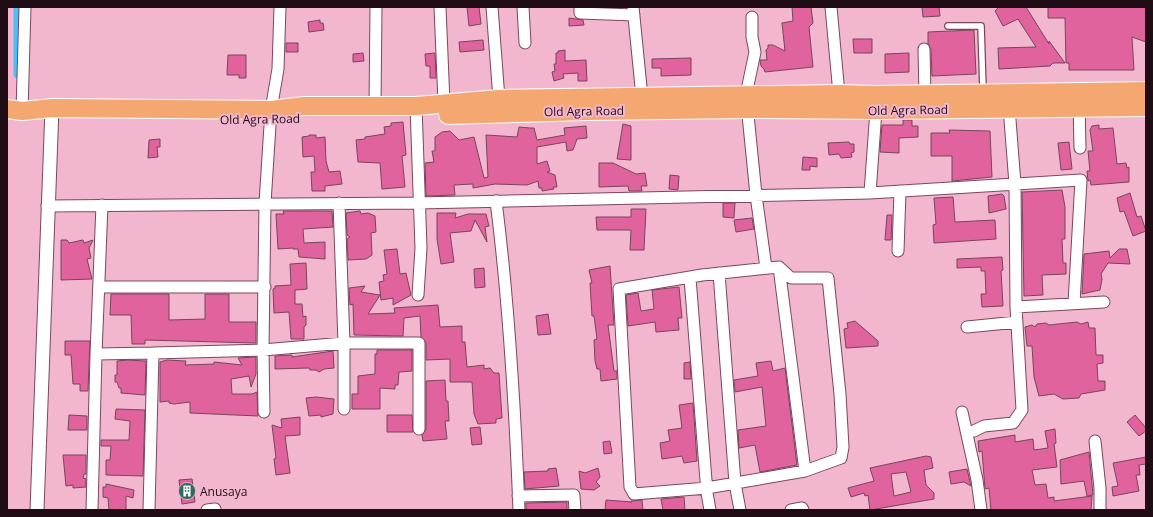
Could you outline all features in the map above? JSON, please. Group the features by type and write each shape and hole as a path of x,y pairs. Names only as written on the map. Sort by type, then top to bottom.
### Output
{"highway":[{"path":"15,110 52,114 271,114 304,106 375,106 416,111 444,104 499,100 642,97 747,102 839,102 925,95 983,94 1079,100 1146,92"},
{"name":"Old Agra Road","path":"839,102 876,110 1009,108 1079,100 1146,107"},
{"name":"Old Agra Road","path":"271,114 587,110 747,102"}],"street":[{"path":"15,110 25,7"},
{"path":"264,412 263,350 265,203 271,114 278,69 280,7"},
{"path":"375,106 376,7"},
{"path":"440,7 444,104"},
{"path":"492,7 499,100"},
{"path":"523,7 525,42"},
{"path":"580,7 580,13 633,11 642,97"},
{"path":"831,7 839,102"},
{"path":"752,17 752,37 755,52 747,102 756,195 766,268"},
{"path":"924,49 925,95"},
{"path":"1079,100 1080,148"},
{"path":"974,431 984,426 1013,423 1022,410 1016,307 1014,184 1009,108"},
{"path":"870,193 876,110"},
{"path":"416,111 418,203 421,248 418,295"},
{"path":"37,510 47,206 52,114"},
{"path":"47,206 265,203 418,203 870,193 1081,180 1074,303"},
{"path":"898,251 900,191"},
{"path":"496,201 505,273 517,444 519,510"},
{"path":"339,203 344,343 344,409"},
{"path":"92,510 102,205"},
{"path":"779,267 804,472"},
{"path":"779,267 791,278 828,278 840,394 843,447 841,458 804,472 707,488 634,494 630,487 619,289 719,273 766,268 779,267"},
{"path":"719,273 736,483 740,510"},
{"path":"690,278 710,510"},
{"path":"99,287 265,287"},
{"path":"1016,307 1104,302"},
{"path":"967,327 1017,322"},
{"path":"96,354 263,350 344,343 419,343 419,429"},
{"path":"149,510 153,353"},
{"path":"962,412 977,480 981,510"},
{"path":"1095,441 1100,488 1100,510"},
{"path":"518,496 574,495 575,510"},
{"path":"791,510 802,508 803,510"}],"lane":[{"path":"948,26 981,26 983,94"}],"building":[{"path":"467,7 479,7 481,24 469,26"},
{"path":"792,7 811,7 813,23 809,27 813,67 765,72 761,66 760,60 767,60 766,50 768,45 773,45 785,51 782,23 793,21"},
{"path":"922,7 939,7 940,16 923,17"},
{"path":"999,7 1026,7 1049,44 1049,41 1065,63 1053,63 1050,66 999,69 998,48 1036,47 1018,19 1003,26 995,11"},
{"path":"1048,7 1146,7 1146,42 1132,37 1134,70 1069,70 1069,63 1066,63 1065,18 1048,18"},
{"path":"569,18 583,20 584,25 569,26"},
{"path":"320,20 320,23 323,23 324,30 309,32 308,22"},
{"path":"974,30 976,74 932,76 931,49 928,44 928,32"},
{"path":"853,39 872,39 872,53 854,53"},
{"path":"483,40 484,50 460,52 459,42"},
{"path":"286,43 298,43 298,52 286,52"},
{"path":"565,50 565,61 586,60 587,81 578,81 578,73 563,74 564,78 554,81 552,72 555,71 554,64 556,64 556,53 558,53 558,51"},
{"path":"363,53 364,61 353,62 353,54"},
{"path":"435,53 436,78 430,78 430,66 426,66 425,54"},
{"path":"909,53 909,72 885,73 885,54"},
{"path":"228,55 246,55 246,78 239,78 239,75 227,75"},
{"path":"691,58 691,75 661,76 661,68 652,68 652,59"},
{"path":"903,120 912,120 912,126 918,126 918,137 899,138 899,153 880,152 882,125 903,125"},
{"path":"403,122 406,155 402,156 405,187 382,189 380,163 358,162 356,140 385,134 384,127 391,126 391,123"},
{"path":"623,124 631,126 631,160 617,159"},
{"path":"1099,125 1099,129 1113,128 1117,164 1126,163 1127,168 1129,167 1129,182 1091,185 1090,180 1088,181 1087,171 1090,171 1088,151 1093,151 1090,130 1092,126"},
{"path":"586,126 587,138 577,139 573,150 567,151 566,142 537,147 537,164 547,161 550,171 547,172 555,175 557,187 553,187 554,189 542,191 542,188 539,188 538,181 527,185 495,184 473,188 473,184 454,185 455,195 426,196 425,163 434,162 432,151 435,151 435,137 442,132 450,131 459,140 474,137 484,178 488,177 486,135 517,137 519,127 534,128 537,140 565,135 564,128"},
{"path":"949,130 990,131 992,177 952,181 952,156 931,156 931,133 950,133"},
{"path":"316,135 316,138 325,137 326,161 329,172 340,171 342,184 325,186 325,191 312,191 311,172 315,172 314,156 303,157 302,137"},
{"path":"160,139 160,147 157,147 158,157 148,158 149,140"},
{"path":"849,142 850,144 854,144 854,152 851,153 852,157 841,158 839,154 829,155 828,143"},
{"path":"1069,142 1072,169 1061,170 1058,143"},
{"path":"803,157 817,158 817,167 810,166 810,170 802,170"},
{"path":"599,163 613,163 636,174 645,173 647,186 641,186 642,191 629,191 628,186 599,187"},
{"path":"670,175 679,176 678,190 669,189"},
{"path":"1062,190 1065,207 1065,239 1062,239 1063,263 1066,263 1066,274 1042,275 1043,295 1024,296 1022,192"},
{"path":"1130,193 1137,217 1141,216 1146,231 1133,236 1124,211 1120,212 1117,198"},
{"path":"1002,194 1004,196 1006,209 989,213 988,196"},
{"path":"953,197 955,222 995,220 996,239 934,243 933,225 936,224 934,198"},
{"path":"723,203 735,203 734,218 723,217"},
{"path":"631,209 646,209 644,250 630,250 631,230 597,230 596,217 631,217"},
{"path":"283,211 332,211 333,227 303,229 304,243 325,242 325,259 299,257 298,249 278,249 276,214 284,214"},
{"path":"360,211 361,214 368,213 375,216 376,232 371,233 372,255 366,259 348,260 347,239 350,237 347,235 346,213"},
{"path":"437,213 456,213 455,218 468,214 486,214 489,226 485,227 487,242 475,220 471,231 450,233 454,262 441,264 437,239"},
{"path":"887,215 892,215 891,240 885,240"},
{"path":"752,218 754,229 736,232 734,220"},
{"path":"61,240 67,240 69,243 83,240 84,243 93,240 89,248 91,258 87,259 92,279 61,280"},
{"path":"397,249 400,274 406,273 411,295 393,305 393,298 381,300 379,282 384,281 383,275 387,274 384,250"},
{"path":"1119,249 1127,249 1130,264 1108,263 1101,274 1102,279 1100,290 1082,294 1084,254 1109,251 1110,258"},
{"path":"1002,257 1003,270 1001,271 1003,306 982,307 981,294 986,294 985,271 981,271 981,267 957,268 957,259"},
{"path":"306,263 307,289 295,290 295,304 302,304 303,317 306,316 304,339 291,339 289,312 274,313 273,289 275,286 291,285 290,264"},
{"path":"610,266 614,325 608,325 614,371 617,371 617,379 601,381 600,369 597,369 595,361 594,340 597,339 594,316 592,316 590,283 592,283 589,270"},
{"path":"484,268 485,287 475,288 474,269"},
{"path":"365,286 361,292 380,295 368,314 395,313 394,308 438,305 440,327 462,326 462,342 465,342 467,367 484,365 484,369 490,368 494,373 499,373 502,418 496,419 496,423 478,424 474,414 472,382 450,382 450,359 426,360 426,343 421,337 420,316 404,318 403,336 354,335 353,304 350,305 349,288"},
{"path":"679,287 682,318 678,318 679,330 656,332 655,322 628,326 626,295 638,293 641,311 654,309 652,290"},
{"path":"111,294 169,294 169,320 205,319 205,294 229,294 229,322 256,322 256,343 145,340 145,344 132,344 131,315 110,315"},
{"path":"548,314 551,334 538,335 536,316"},
{"path":"855,321 878,341 878,346 846,348 844,329 848,328 847,323"},
{"path":"1077,322 1081,324 1088,322 1089,328 1095,328 1096,355 1103,355 1103,363 1097,364 1098,381 1105,381 1105,390 1081,394 1079,398 1063,399 1054,394 1039,396 1034,377 1032,346 1027,346 1025,327 1032,325 1035,327 1037,324 1046,323 1049,325"},
{"path":"65,341 90,341 88,391 80,391 80,384 73,384 71,355 65,355"},
{"path":"377,350 412,350 412,371 399,372 398,385 395,385 395,389 380,388 380,409 352,409 352,394 358,394 358,376 375,374 375,354 377,354"},
{"path":"333,351 334,368 324,369 319,372 316,370 310,370 309,368 275,369 275,356 292,355 292,357"},
{"path":"256,357 256,374 251,387 249,376 231,379 232,394 252,394 257,392 258,416 190,413 190,402 174,404 169,403 169,401 160,402 160,362 167,360 186,361 185,365 214,364 214,362 242,365 238,358"},
{"path":"117,361 146,361 145,395 121,393 121,388 119,388 117,382 115,382 115,375 117,375"},
{"path":"771,361 773,371 785,368 797,465 760,472 755,445 739,448 738,430 766,426 762,387 735,392 734,380 758,376 756,363"},
{"path":"690,362 691,379 684,379 684,363"},
{"path":"445,380 449,421 445,421 447,439 423,441 422,435 426,429 426,381"},
{"path":"316,397 334,399 333,414 321,417 321,415 309,416 306,398"},
{"path":"693,403 697,461 684,463 682,456 662,459 660,443 670,441 668,430 682,428 679,405"},
{"path":"116,409 145,410 143,476 106,475 106,460 110,460 111,446 101,446 101,440 129,440 130,421 115,419"},
{"path":"69,415 87,416 87,430 68,430"},
{"path":"387,415 412,415 413,432 387,432"},
{"path":"1135,415 1146,428 1146,431 1139,436 1127,422"},
{"path":"300,417 300,435 285,436 290,473 276,475 274,459 276,458 272,425 282,428 281,419"},
{"path":"480,427 482,444 472,445 470,428"},
{"path":"1055,429 1056,443 1054,444 1057,467 1032,470 1035,485 1046,484 1048,498 1054,497 1054,501 1092,496 1091,510 991,510 989,488 985,489 982,451 979,452 978,441 1015,435 1015,442 1033,439 1034,450 1048,448 1045,431"},
{"path":"610,441 612,453 604,454 603,442"},
{"path":"1089,452 1093,495 1087,496 1084,481 1061,484 1060,460"},
{"path":"63,455 86,455 86,474 84,474 83,478 86,479 86,487 73,488 73,485 66,486"},
{"path":"926,456 931,457 933,468 924,470 926,485 934,493 934,499 870,510 868,495 865,496 864,493 851,497 848,488 874,481 870,468","holes":["906,472 911,492 894,496 891,474"]},
{"path":"1146,457 1146,464 1139,465 1140,475 1136,475 1139,491 1113,496 1112,487 1118,486 1113,463"},
{"path":"556,468 559,486 525,489 524,472 548,471 548,469"},
{"path":"598,468 600,477 596,482 600,486 594,490 581,489 579,471 585,473"},
{"path":"967,469 971,486 964,482 951,484 949,472"},
{"name":"Anusaya","path":"192,479 195,502 182,504 179,480"},
{"path":"106,484 134,490 133,498 126,496 126,510 109,510 108,498 103,497 103,487 106,487"},
{"path":"684,497 685,510 663,510 661,499"},
{"path":"606,500 632,502 631,501 642,500 643,510 605,510"},
{"path":"567,502 567,510 526,510 526,503"}],"waterway":[{"path":"18,7 18,74"}],"place":[{"name":"Anusaya","path":"187,491"}]}
